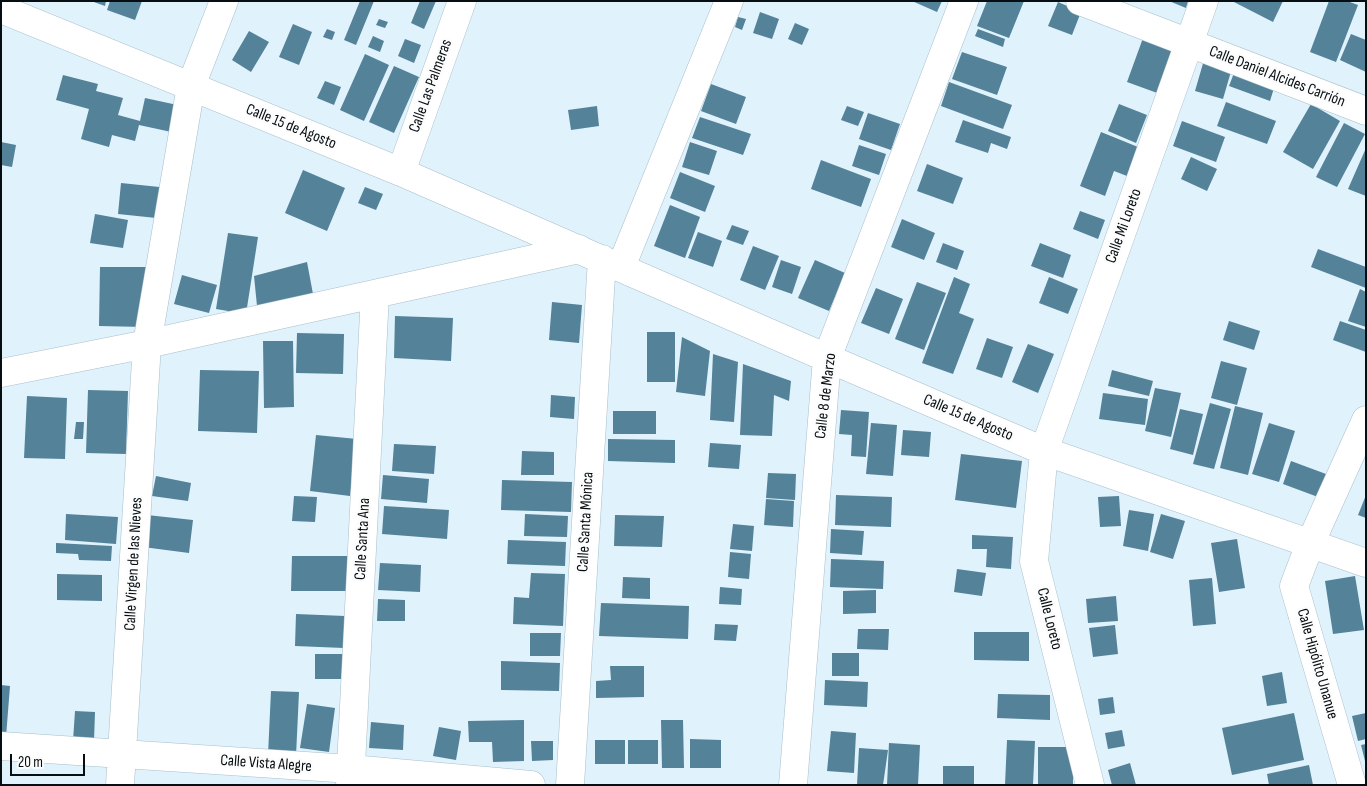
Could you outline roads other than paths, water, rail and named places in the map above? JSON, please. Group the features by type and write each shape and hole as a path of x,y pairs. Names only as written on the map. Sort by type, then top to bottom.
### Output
{"street":[{"name":"Calle Virgen de las Nieves","path":"120,785 147,344 192,86 224,1"},
{"name":"Calle Las Palmeras","path":"401,172 462,1"},
{"name":"Calle Santa Mónica","path":"570,785 600,258 729,1"},
{"name":"Calle 8 de Marzo","path":"793,785 827,358 964,1"},
{"name":"Calle Daniel Alcides Carrión","path":"1080,1 1366,111"},
{"name":"Calle Mi Loreto","path":"1044,451 1204,1"},
{"name":"Calle 15 de Agosto","path":"1,9 401,172 1044,451 1366,563"},
{"path":"1,373 147,344 376,294 600,258"},
{"name":"Calle Santa Ana","path":"350,777 376,294"},
{"name":"Calle Hipólito Unanue","path":"1352,785 1294,586 1310,544 1366,420"},
{"name":"Calle Loreto","path":"1044,451 1034,562 1090,785"},
{"name":"Calle Vista Alegre","path":"1,746 122,754 350,777 531,785"}]}
